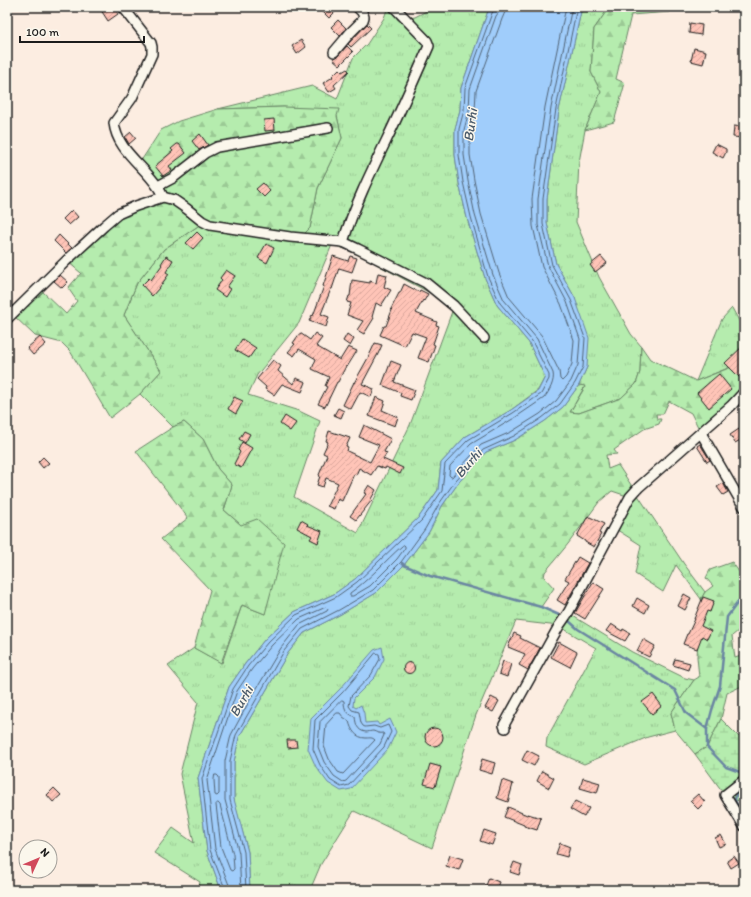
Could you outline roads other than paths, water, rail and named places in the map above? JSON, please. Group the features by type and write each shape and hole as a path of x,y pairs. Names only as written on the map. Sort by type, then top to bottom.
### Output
{"street":[{"path":"123,7 151,43 152,54 132,98 114,123 115,131 121,144 158,186 163,197"},
{"path":"334,52 363,20 364,17 362,12 357,7"},
{"path":"343,242 371,172 407,98 429,46 427,41 394,7"},
{"path":"158,186 173,178 205,153 217,147 328,128"},
{"path":"7,319 66,261 118,214 163,197 174,200 202,221 210,225 290,237 343,242 426,283 454,306 484,338"},
{"path":"505,728 504,725 568,612 630,497 639,487 731,406 744,392"},
{"path":"701,433 744,507"},
{"path":"744,780 725,795 744,826"}],"water":[{"name":"Burhi","path":"491,7 582,7 559,110 547,199 547,223 556,264 575,298 589,338 587,367 579,385 563,407 545,421 515,440 486,452 459,482 442,506 429,532 404,565 376,593 341,614 304,633 288,653 239,737 234,762 234,799 248,852 250,890 221,890 207,851 198,778 229,687 265,639 294,612 334,594 355,579 419,517 438,490 441,463 465,437 511,410 538,391 545,377 529,343 497,305 485,278 467,218 459,183 455,155 455,129 460,110 461,88 488,11"},
{"path":"382,647 384,659 375,677 354,698 353,706 356,708 361,705 365,723 377,722 379,725 390,719 396,732 388,749 351,789 341,791 328,783 316,767 308,749 311,718 340,689 374,650"}],"waterway":[{"path":"402,563 430,576 541,607 559,615"},
{"path":"569,621 578,629 675,690 686,713 707,729 720,686 727,617 744,594"},
{"path":"707,729 707,747 726,767 740,772 744,770"},
{"path":"742,786 736,794 735,801 744,815"}]}
